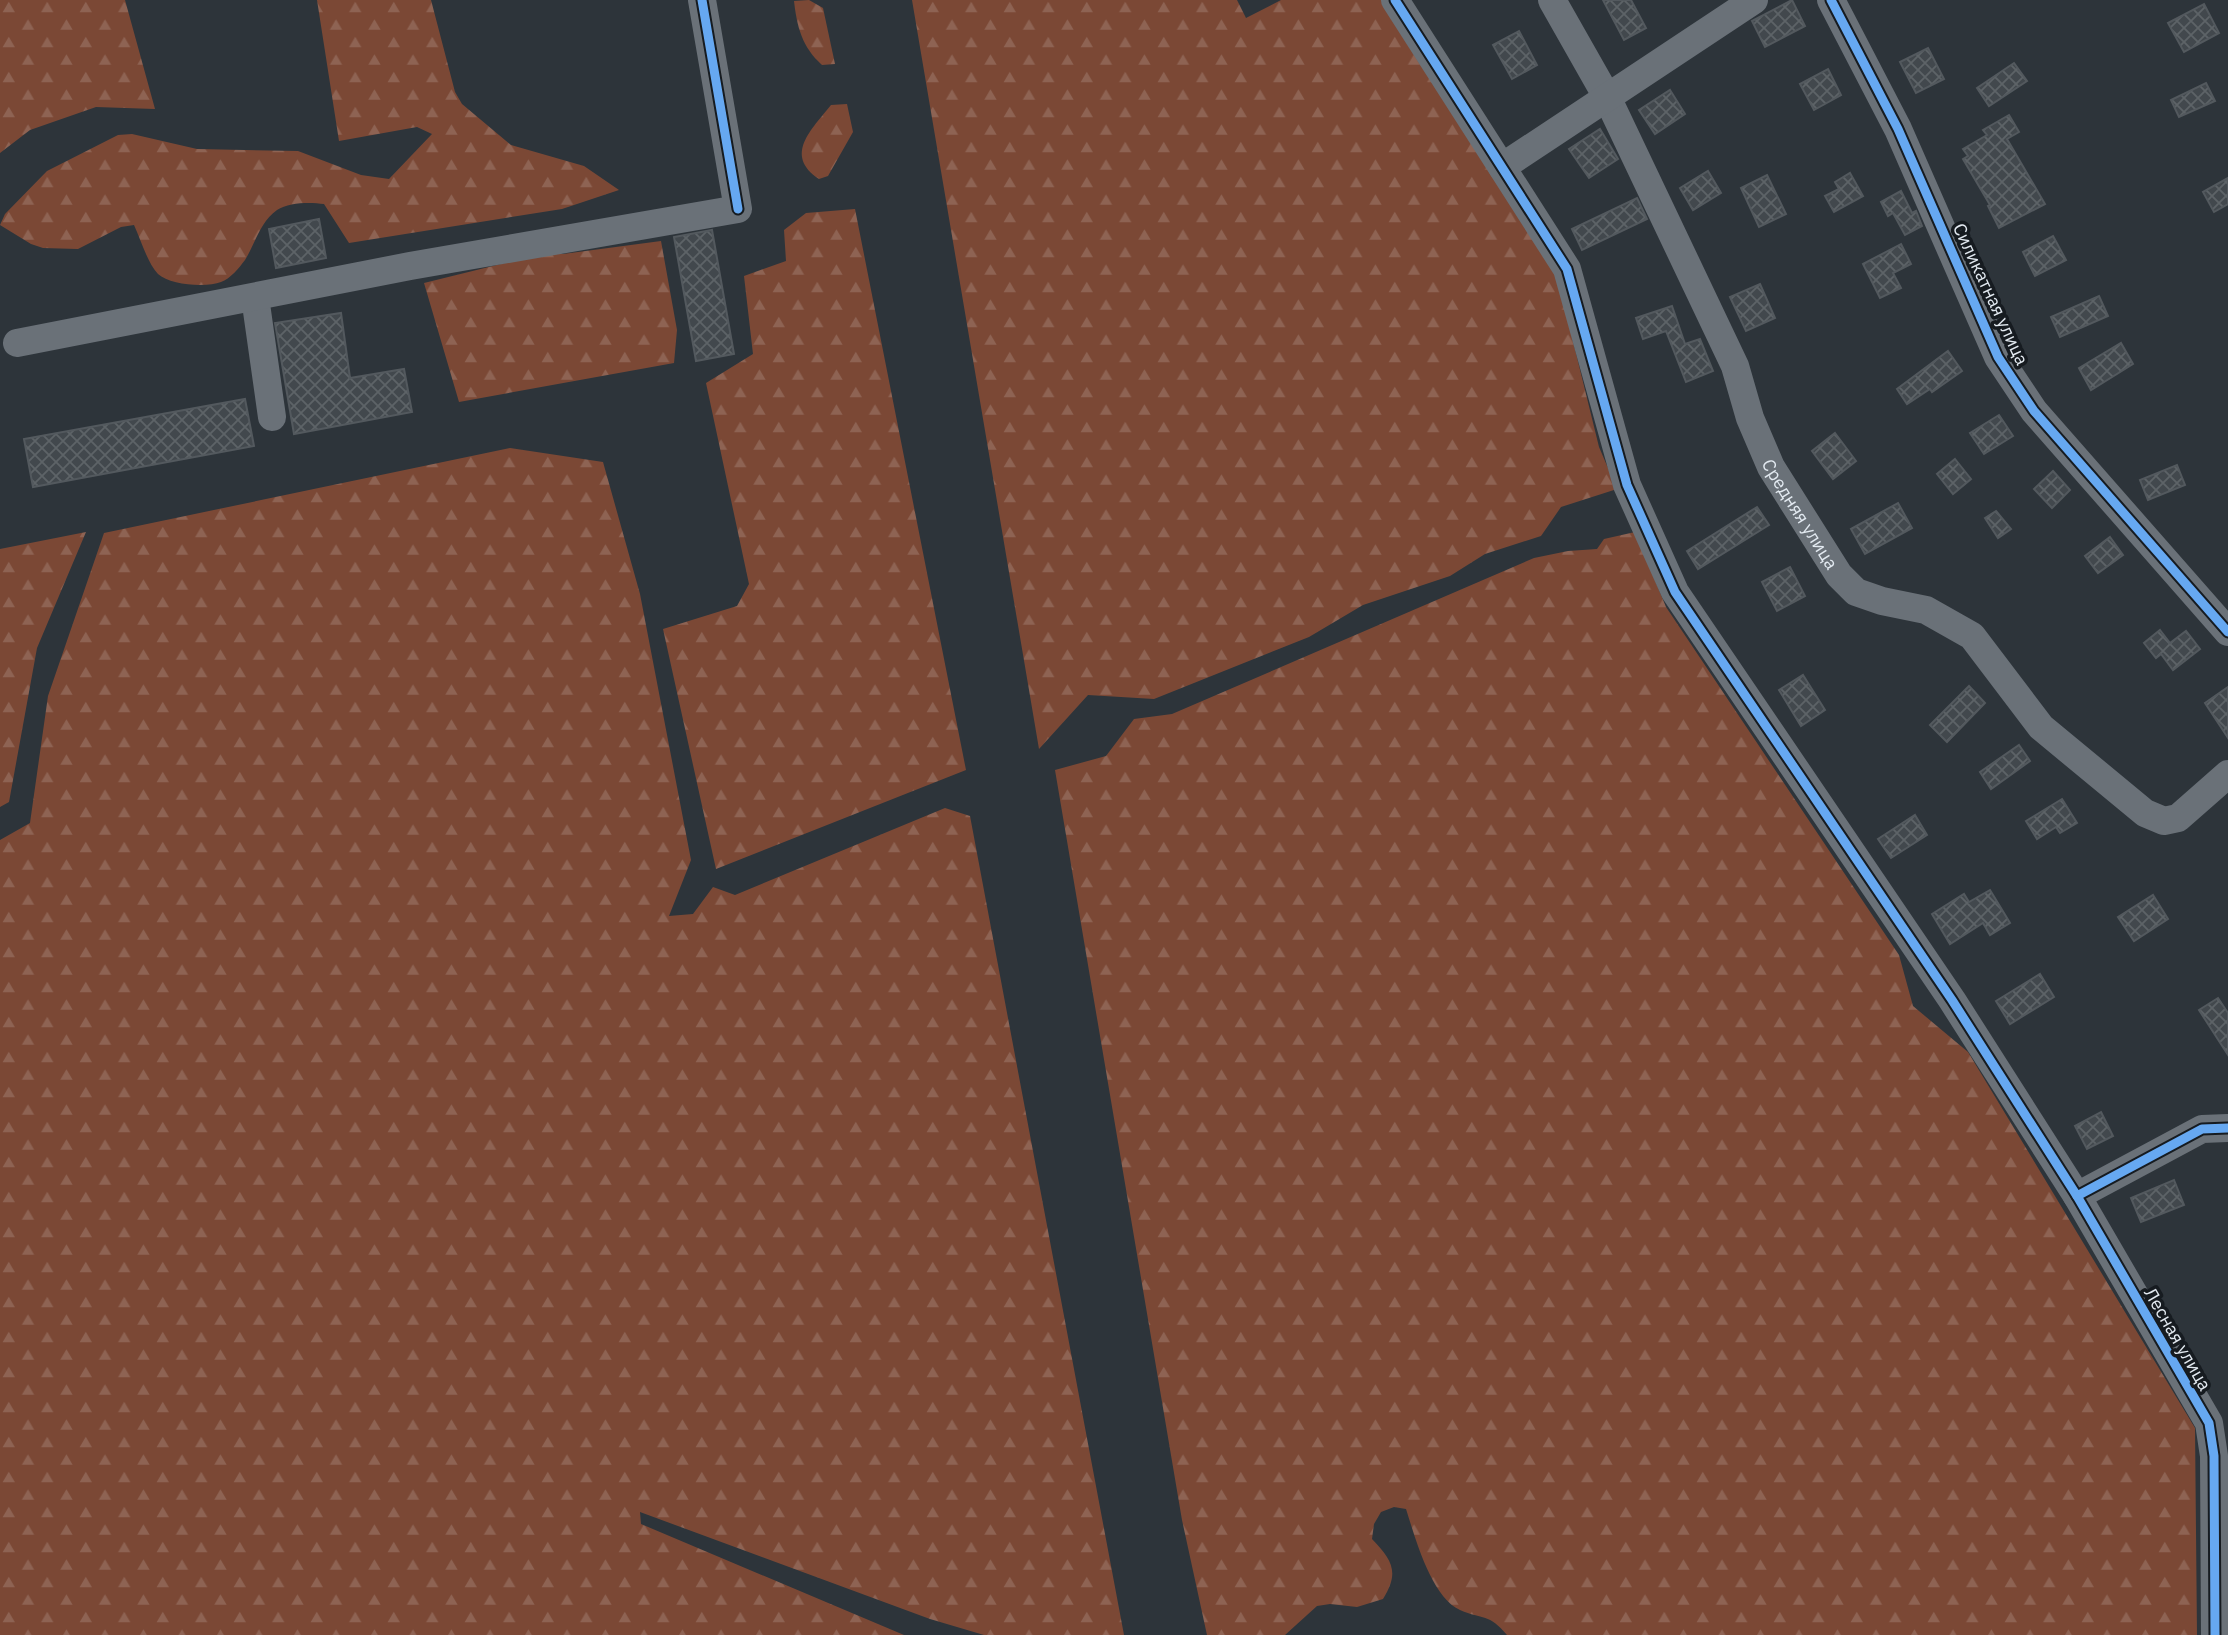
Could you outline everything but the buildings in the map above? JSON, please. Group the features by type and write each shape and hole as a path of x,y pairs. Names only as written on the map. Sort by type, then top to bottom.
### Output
{"street":[{"path":"17,343 255,296 738,209 702,0"},
{"name":"Лесная улица","path":"1395,0 1567,269 1627,485 1675,592 1952,1000 2077,1196 2209,1423 2214,1456 2215,1635"},
{"name":"Средняя улица","path":"1552,0 1607,97 1735,366 1750,418 1771,467 1839,575 1856,592 1882,601 1927,610 1972,636 2041,727 2145,813 2164,821 2178,818 2228,774"},
{"path":"1502,167 1754,0"},
{"name":"Силикатная улица","path":"1831,0 1899,129 1998,357 2034,411 2228,632"},
{"path":"255,296 272,417"},
{"path":"2077,1196 2202,1129 2228,1128"}],"green space":[{"path":"0,0 125,0 155,109 96,107 30,130 0,153"},
{"path":"317,0 431,0 455,92 462,104 511,145 584,166 619,190 562,209 349,243 324,204 288,205 277,210 266,221 245,260 234,273 221,282 207,285 179,283 158,274 147,257 134,225 121,227 78,249 43,248 31,244 0,225 5,214 47,171 118,135 132,134 197,149 298,151 361,175 389,179 432,134 417,127 339,141"},
{"path":"809,0 823,8 835,64 822,65 802,36 794,1"},
{"path":"912,0 1237,0 1246,18 1281,0 1390,0 1555,268 1599,447 1617,489 1561,507 1541,536 1485,554 1450,576 1363,605 1309,637 1154,699 1088,695 1039,749"},
{"path":"847,104 853,132 828,176 819,179 808,170 803,161 804,142 831,105"},
{"path":"855,209 966,770 716,869 663,629 737,606 749,584 706,383 753,354 744,276 786,261 784,230 806,213"},
{"path":"661,241 677,330 674,363 459,402 424,283 549,252 563,254"},
{"path":"510,448 603,462 640,594 691,860 669,916 693,914 713,887 735,895 945,808 970,816 1124,1635 984,1635 930,1619 640,1512 641,1524 904,1635 0,1635 0,840 30,823 48,696 104,533"},
{"path":"86,532 37,648 9,802 0,807 0,549"},
{"path":"1635,532 1666,607 1899,955 1913,1006 1968,1052 2195,1428 2197,1635 1507,1635 1490,1620 1460,1610 1441,1593 1426,1565 1406,1509 1394,1507 1381,1512 1374,1524 1372,1539 1385,1553 1391,1567 1391,1581 1383,1599 1357,1607 1330,1604 1317,1606 1285,1635 1207,1635 1182,1520 1055,770 1106,756 1134,719 1172,714 1534,558 1568,551 1597,549 1604,539"}],"cycle path":[{"path":"702,0 738,209"},
{"path":"1395,0 1567,269 1627,485 1675,592 1952,1000 2077,1196 2202,1129 2228,1128"},
{"path":"1831,0 1898,129 1998,357 2034,411 2228,632"},
{"path":"2077,1196 2209,1423 2214,1456 2215,1635"}]}
